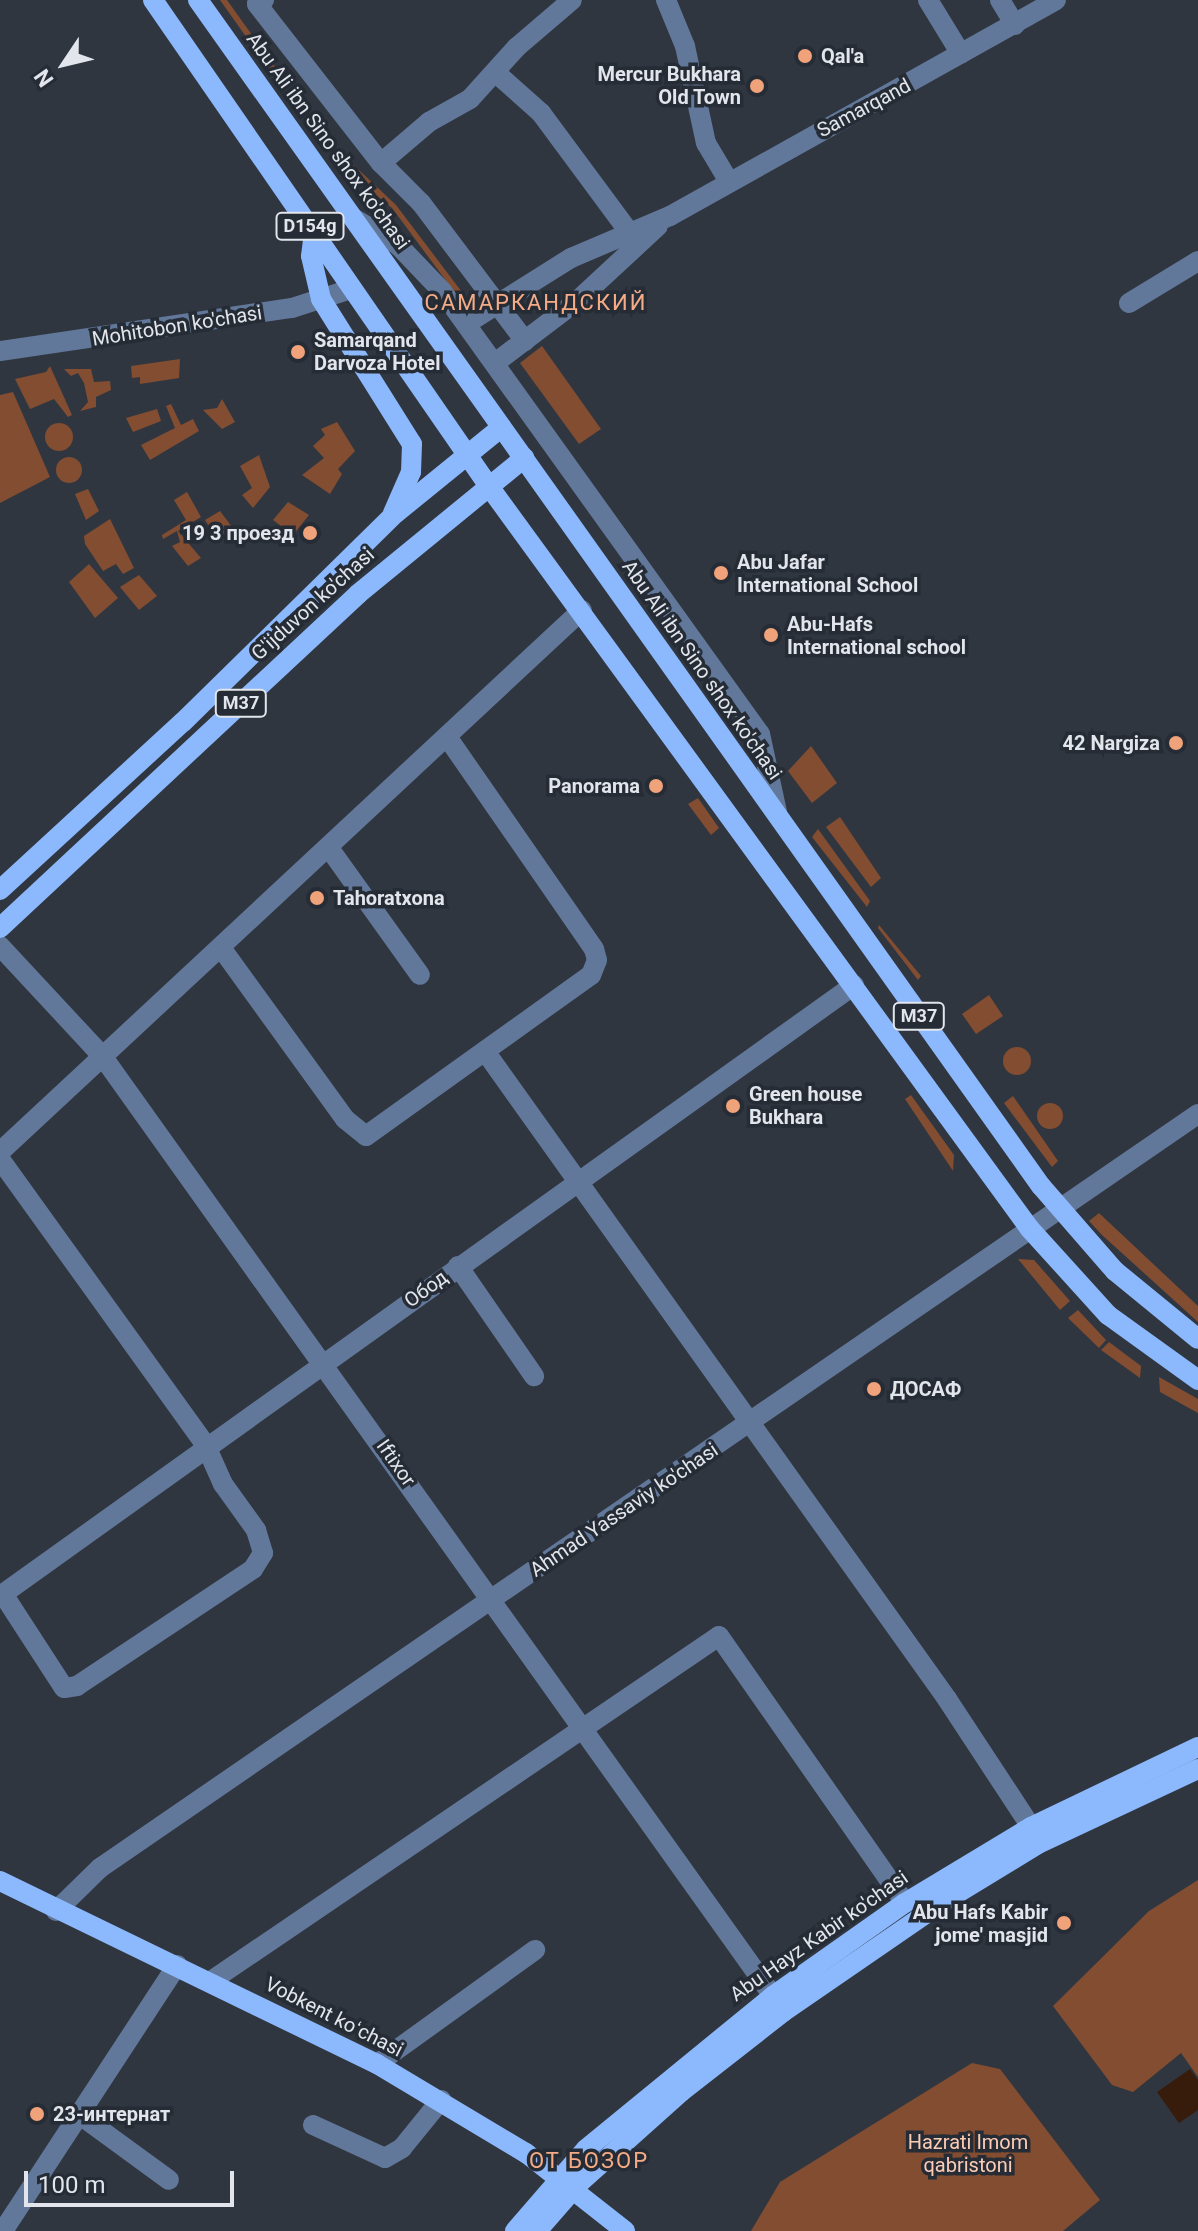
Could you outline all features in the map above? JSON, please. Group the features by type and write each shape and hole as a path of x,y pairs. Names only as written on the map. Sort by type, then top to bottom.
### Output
{"main road":[{"name":"D154g","path":"153,0 465,453"},
{"name":"Abu Ali ibn Sino shox ko'chasi","path":"198,0 780,824 1058,1209 1135,1290 1198,1339"},
{"path":"314,232 311,256 321,299 412,444 411,472 387,523"},
{"name":"M37","path":"387,523 465,453 502,427"},
{"name":"M37","path":"465,453 1030,1229 1108,1315 1198,1380"},
{"name":"M37","path":"488,485 524,458"},
{"name":"G'ijduvon ko'chasi","path":"0,928 358,594 488,485"},
{"name":"G'ijduvon ko'chasi","path":"0,890 183,722 387,523"},
{"name":"Abu Hayz Kabir ko'chasi","path":"515,2231 684,2064 773,1996 905,1903 1031,1827 1198,1747"},
{"name":"Abu Hayz Kabir ko'chasi","path":"537,2231 565,2183 728,2055 906,1927 1038,1844 1198,1769"},
{"name":"Vobkent koʻchasi","path":"0,1881 56,1911 211,1981 377,2064 441,2100 565,2183 625,2231"}],"street":[{"path":"381,163 429,122 470,99 572,0"},
{"path":"666,0 685,46 706,143 728,180"},
{"path":"928,0 961,54"},
{"path":"1000,0 1015,25"},
{"name":"Samarqand","path":"495,363 525,341 670,216 728,180 1056,0"},
{"path":"258,1 381,163 421,203 525,341"},
{"path":"495,72 541,113 629,232"},
{"name":"Samarqand","path":"466,324 571,258 670,216"},
{"path":"355,219 404,250 466,324 760,734 780,824"},
{"path":"1129,303 1198,261"},
{"name":"Mohitobon ko'chasi","path":"0,351 237,317 321,299 351,289"},
{"path":"0,1152 222,949 582,610"},
{"path":"222,949 358,1133 366,1136 487,1054 591,975 597,960 448,738"},
{"path":"329,848 420,975"},
{"name":"Iftixor","path":"0,946 103,1057 325,1362 773,1996"},
{"name":"Обод","path":"2,1595 854,985"},
{"path":"487,1054 947,1699 1031,1827"},
{"name":"Ahmad Yassaviy ko'chasi","path":"56,1911 100,1868 1198,1114"},
{"path":"0,1159 206,1446 223,1484 256,1530 263,1553 253,1569 77,1686 64,1688 2,1595"},
{"path":"458,1266 534,1376"},
{"path":"211,1981 719,1636 905,1903"},
{"path":"377,2064 535,1950"},
{"path":"3,2231 177,1965"},
{"path":"313,2125 385,2158 402,2148 441,2100"},
{"path":"80,2115 169,2180"}],"green space":[{"path":"220,0 227,0 279,72 276,79"},
{"path":"344,156 396,205 471,304 467,309 392,208 351,175 340,159"},
{"path":"542,346 601,429 579,444 520,363"},
{"path":"180,359 179,378 140,384 140,377 132,378 131,366"},
{"path":"50,366 72,415 68,417 54,399 30,409 15,379 46,372"},
{"path":"64,369 91,369 94,382 110,381 111,390 96,397 96,407 80,411 88,402 84,383 78,373 71,376"},
{"path":"13,392 50,477 0,503 0,395"},
{"path":"222,399 235,422 222,429 203,410 217,408"},
{"path":"171,404 181,425 193,419 199,431 150,460 141,445 175,428 166,406"},
{"path":"157,409 161,421 133,432 126,418"},
{"path":"337,422 355,451 338,469 342,474 330,494 302,475 324,458 313,446 325,435 321,429"},
{"path":"59,423 69,427 73,437 69,447 59,451 49,447 45,437 49,427"},
{"path":"259,455 270,487 253,508 242,495 252,488 240,466"},
{"path":"69,457 78,461 82,470 78,479 69,483 60,479 56,470 60,461"},
{"path":"88,489 99,511 86,520 75,494"},
{"path":"187,492 201,517 178,531 201,558 188,566 172,546 180,542 177,531 163,539 162,535 186,520 174,500"},
{"path":"288,502 309,515 293,535 273,520"},
{"path":"220,511 232,527 219,542 205,520"},
{"path":"110,519 134,568 123,574 116,564 103,571 85,544 84,536"},
{"path":"89,564 118,598 95,618 69,582"},
{"path":"139,575 157,596 139,610 120,587"},
{"path":"811,746 837,783 812,803 788,771"},
{"path":"698,798 719,828 711,835 688,804"},
{"path":"840,817 881,878 871,887 826,827"},
{"path":"818,829 870,901 867,907 812,837"},
{"path":"879,925 921,976 918,980 878,928"},
{"path":"989,995 1003,1016 976,1034 962,1014"},
{"path":"1017,1047 1027,1051 1031,1061 1027,1071 1017,1075 1007,1071 1003,1061 1007,1051"},
{"path":"911,1095 954,1155 953,1171 905,1099"},
{"path":"1013,1096 1058,1161 1052,1167 1004,1103"},
{"path":"1050,1103 1060,1106 1063,1116 1060,1126 1050,1129 1040,1126 1037,1116 1040,1106"},
{"path":"1099,1213 1198,1306 1198,1322 1089,1221"},
{"path":"1018,1259 1034,1260 1070,1301 1060,1310"},
{"path":"1078,1310 1106,1340 1099,1348 1068,1318"},
{"path":"1109,1342 1141,1366 1140,1378 1101,1350"},
{"path":"1159,1377 1198,1399 1198,1413 1160,1392"},
{"path":"1198,1880 1198,2077 1181,2053 1133,2092 1112,2085 1053,2006 1149,1911"},
{"name":"Hazrati Imom qabristoni","path":"972,2063 1000,2069 1100,2200 1063,2231 751,2231 780,2182"}],"shaded area":[{"path":"1190,2069 1198,2080 1198,2110 1179,2123 1157,2092"}],"place":[{"name":"Qal'a","path":"805,56"},
{"name":"Mercur Bukhara Old Town","path":"757,86"},
{"name":"Samarqand Darvoza Hotel","path":"298,352"},
{"name":"19 3 проезд","path":"310,533"},
{"name":"Abu Jafar International School","path":"721,573"},
{"name":"Abu-Hafs International school","path":"771,635"},
{"name":"42 Nargiza","path":"1176,743"},
{"name":"Panorama","path":"656,786"},
{"name":"Tahoratxona","path":"317,898"},
{"name":"Green house Bukhara","path":"733,1106"},
{"name":"ДОСАФ","path":"874,1389"},
{"name":"Abu Hafs Kabir jome' masjid","path":"1064,1923"},
{"name":"23-интернат","path":"37,2114"}],"district":[{"name":"САМАРКАНДСКИЙ","path":"536,303"},
{"name":"ОТ БОЗОР","path":"589,2161"}]}
